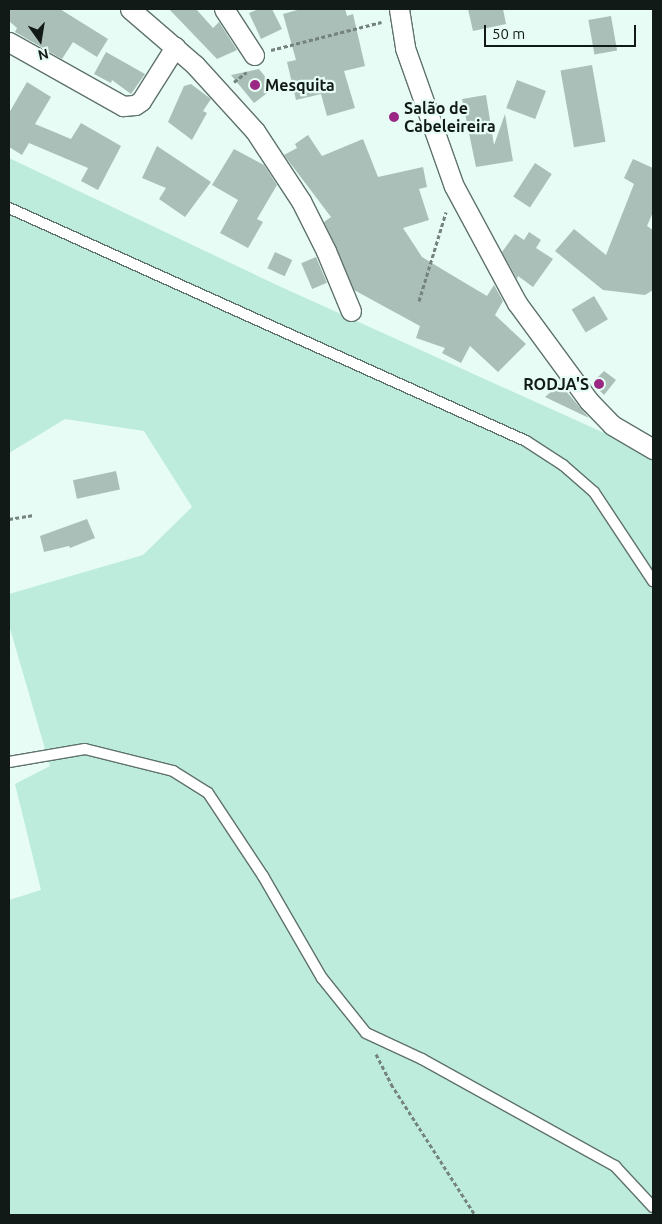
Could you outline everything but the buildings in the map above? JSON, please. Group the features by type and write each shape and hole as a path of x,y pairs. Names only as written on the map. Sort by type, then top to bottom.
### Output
{"street":[{"path":"130,9 175,47 220,92 255,131 301,201 326,251 351,311"},
{"path":"224,9 254,55"},
{"path":"399,13 405,48 454,186 516,303 590,401 612,425 653,449"},
{"path":"9,42 123,106 141,101 175,47"}],"lane":[{"path":"9,208 526,441 563,465 594,492 653,581"},
{"path":"9,762 86,750 173,771 208,793 263,876 322,978 366,1033 422,1059 615,1166 653,1207"}],"path":[{"path":"220,92 260,62 254,55 399,13"},
{"path":"419,301 454,186"},
{"path":"9,520 34,515"},
{"path":"366,1033 391,1084 475,1215"}],"green space":[{"path":"9,158 279,286 653,455 653,1215 9,1215 9,900 41,890 15,784 50,766 9,625 9,594 143,555 192,507 144,431 65,419 9,453"}],"place":[{"name":"Mesquita","path":"255,85"},
{"name":"Salão de Cabeleireira","path":"394,117"},
{"name":"RODJA'S","path":"599,384"}]}
